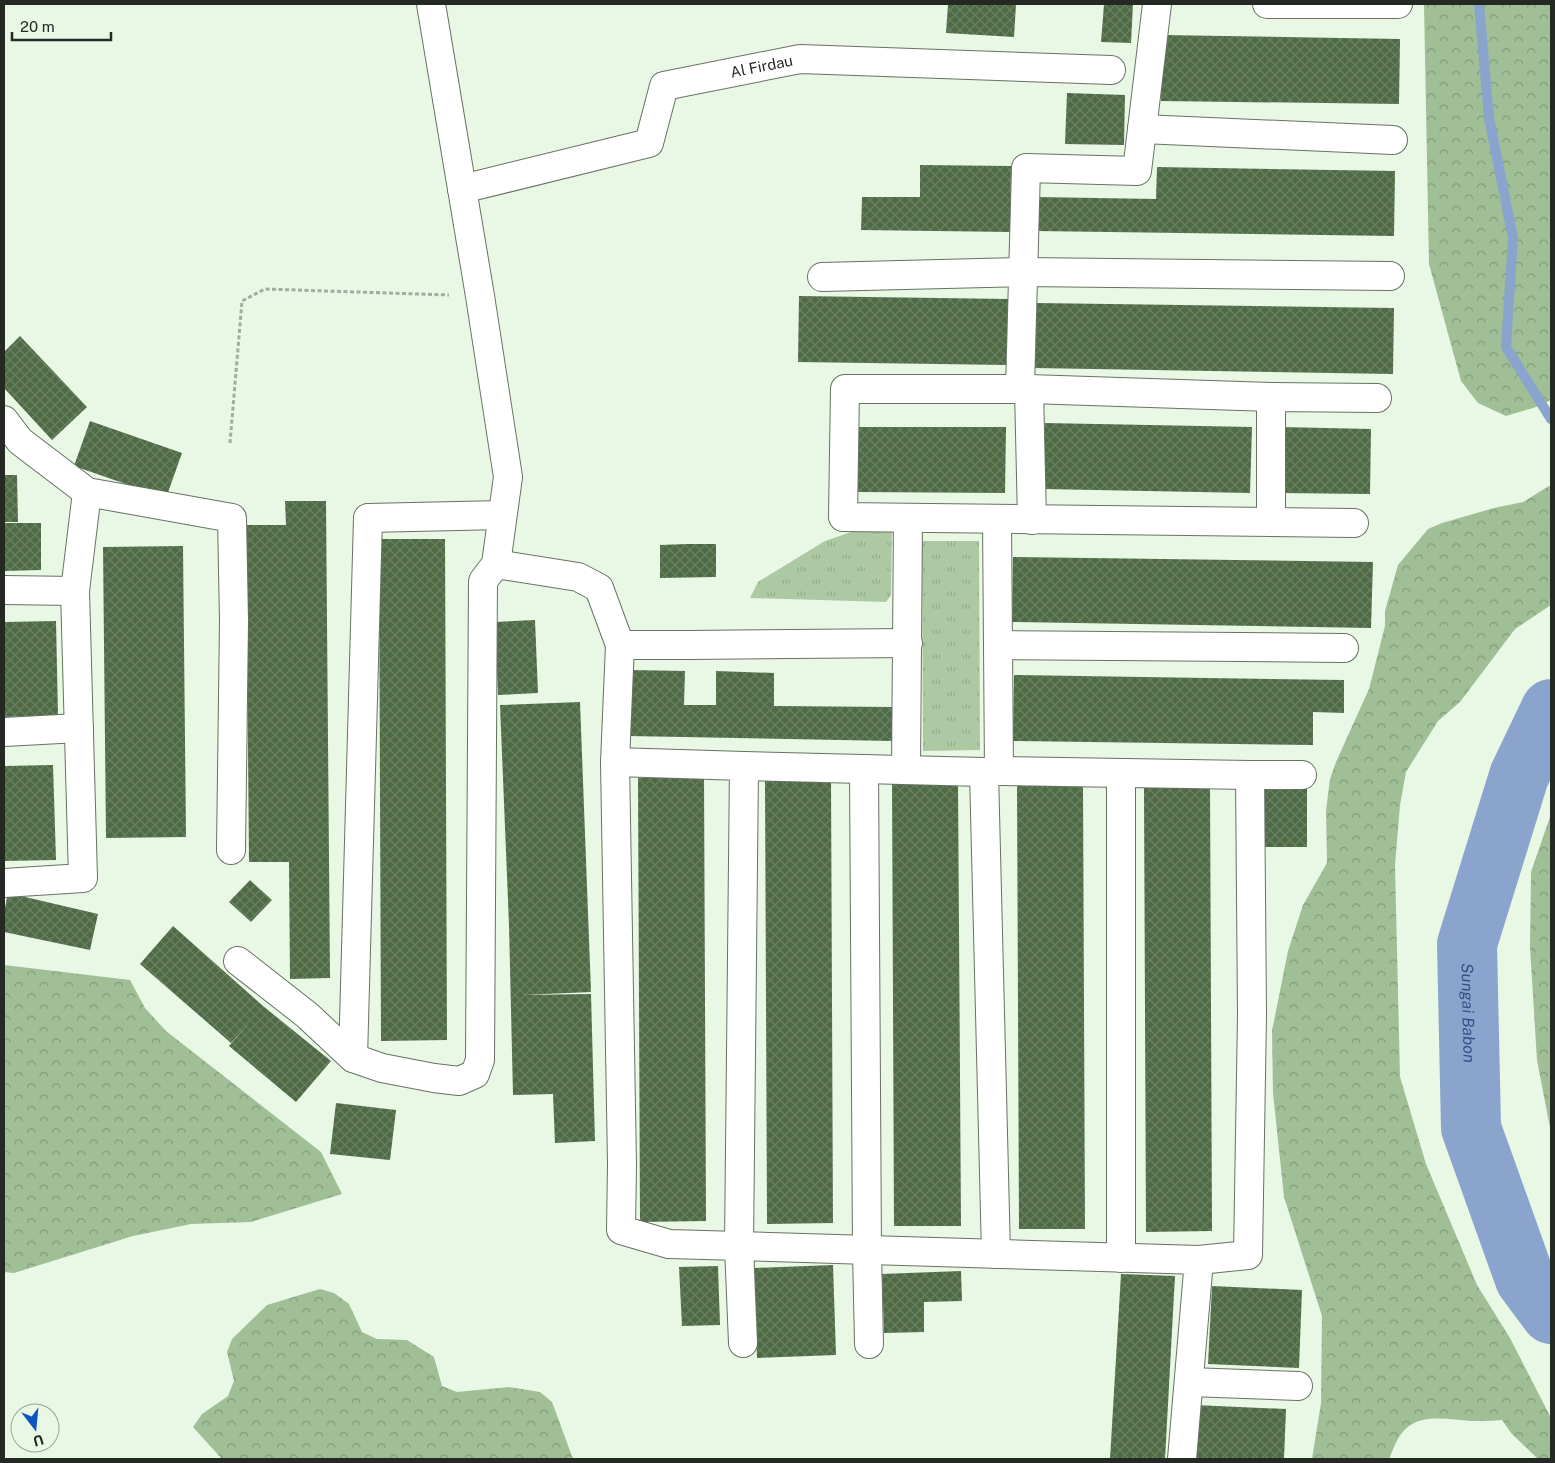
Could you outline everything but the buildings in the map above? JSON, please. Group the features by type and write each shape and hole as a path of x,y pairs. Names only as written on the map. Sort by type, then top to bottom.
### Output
{"street":[{"path":"238,961 307,1016 353,1058 390,1069 434,1078 459,1081 474,1074 480,1060 483,581 496,564 508,477 431,4"},
{"path":"1032,520 1025,389 1023,272 1026,168 1137,171 1157,4"},
{"path":"1267,4 1398,4"},
{"name":"Al Firdau","path":"462,189 648,143 664,86 800,59 1111,70"},
{"path":"1142,129 1393,140"},
{"path":"822,277 1023,272 1390,276"},
{"path":"1354,523 843,517 845,389 1025,389 1271,397 1377,398"},
{"path":"1271,397 1271,522"},
{"path":"4,420 12,442 87,492 232,518 234,621 231,850"},
{"path":"4,883 83,878 75,590 87,492"},
{"path":"353,1058 368,518 502,515"},
{"path":"906,770 908,519"},
{"path":"996,1254 991,772 999,645 997,520"},
{"path":"496,564 578,577 599,588 620,644 616,762 622,1164 621,1230 669,1244 1199,1260 1248,1255 1252,1015 1250,775"},
{"path":"4,590 75,590"},
{"path":"620,644 908,643"},
{"path":"999,645 1344,648"},
{"path":"4,732 79,728"},
{"path":"616,762 991,772 1302,774"},
{"path":"743,1343 739,1246 744,766"},
{"path":"864,769 869,1344"},
{"path":"1121,774 1121,1258"},
{"path":"1182,1459 1199,1260"},
{"path":"1189,1382 1298,1386"}],"path":[{"path":"230,443 242,301 265,289 480,296"}],"green space":[{"path":"1424,4 1551,4 1551,400 1536,407 1506,416 1478,403 1461,381 1429,264"},
{"path":"1551,486 1551,605 1515,629 1460,702 1438,721 1406,772 1400,805 1395,865 1400,1077 1426,1164 1477,1285 1510,1338 1551,1418 1551,1459 1538,1459 1511,1433 1502,1420 1431,1419 1416,1422 1405,1429 1399,1437 1389,1459 1312,1459 1321,1403 1322,1316 1284,1197 1273,1093 1272,1031 1288,951 1303,905 1327,863 1326,811 1330,779 1369,689 1385,626 1385,611 1398,565 1428,529 1494,508 1523,502"},
{"path":"860,529 892,529 891,595 886,602 750,598 758,582 825,541"},
{"path":"922,541 979,541 980,750 923,751"},
{"path":"1551,814 1551,1133 1537,1060 1530,947 1531,872"},
{"path":"4,965 130,980 145,1008 166,1031 321,1152 342,1194 251,1222 191,1224 133,1236 14,1273 4,1272"},
{"path":"320,1289 334,1293 349,1304 362,1332 377,1339 407,1340 434,1357 442,1386 457,1392 509,1387 540,1392 552,1402 573,1459 222,1459 193,1427 202,1414 228,1396 234,1381 227,1352 232,1339 267,1305"}],"waterway":[{"path":"1479,4 1489,118 1513,238 1506,347 1551,419"},
{"name":"Sungai Babon","path":"1551,709 1519,776 1467,944 1471,1128 1525,1279 1551,1314"}]}
